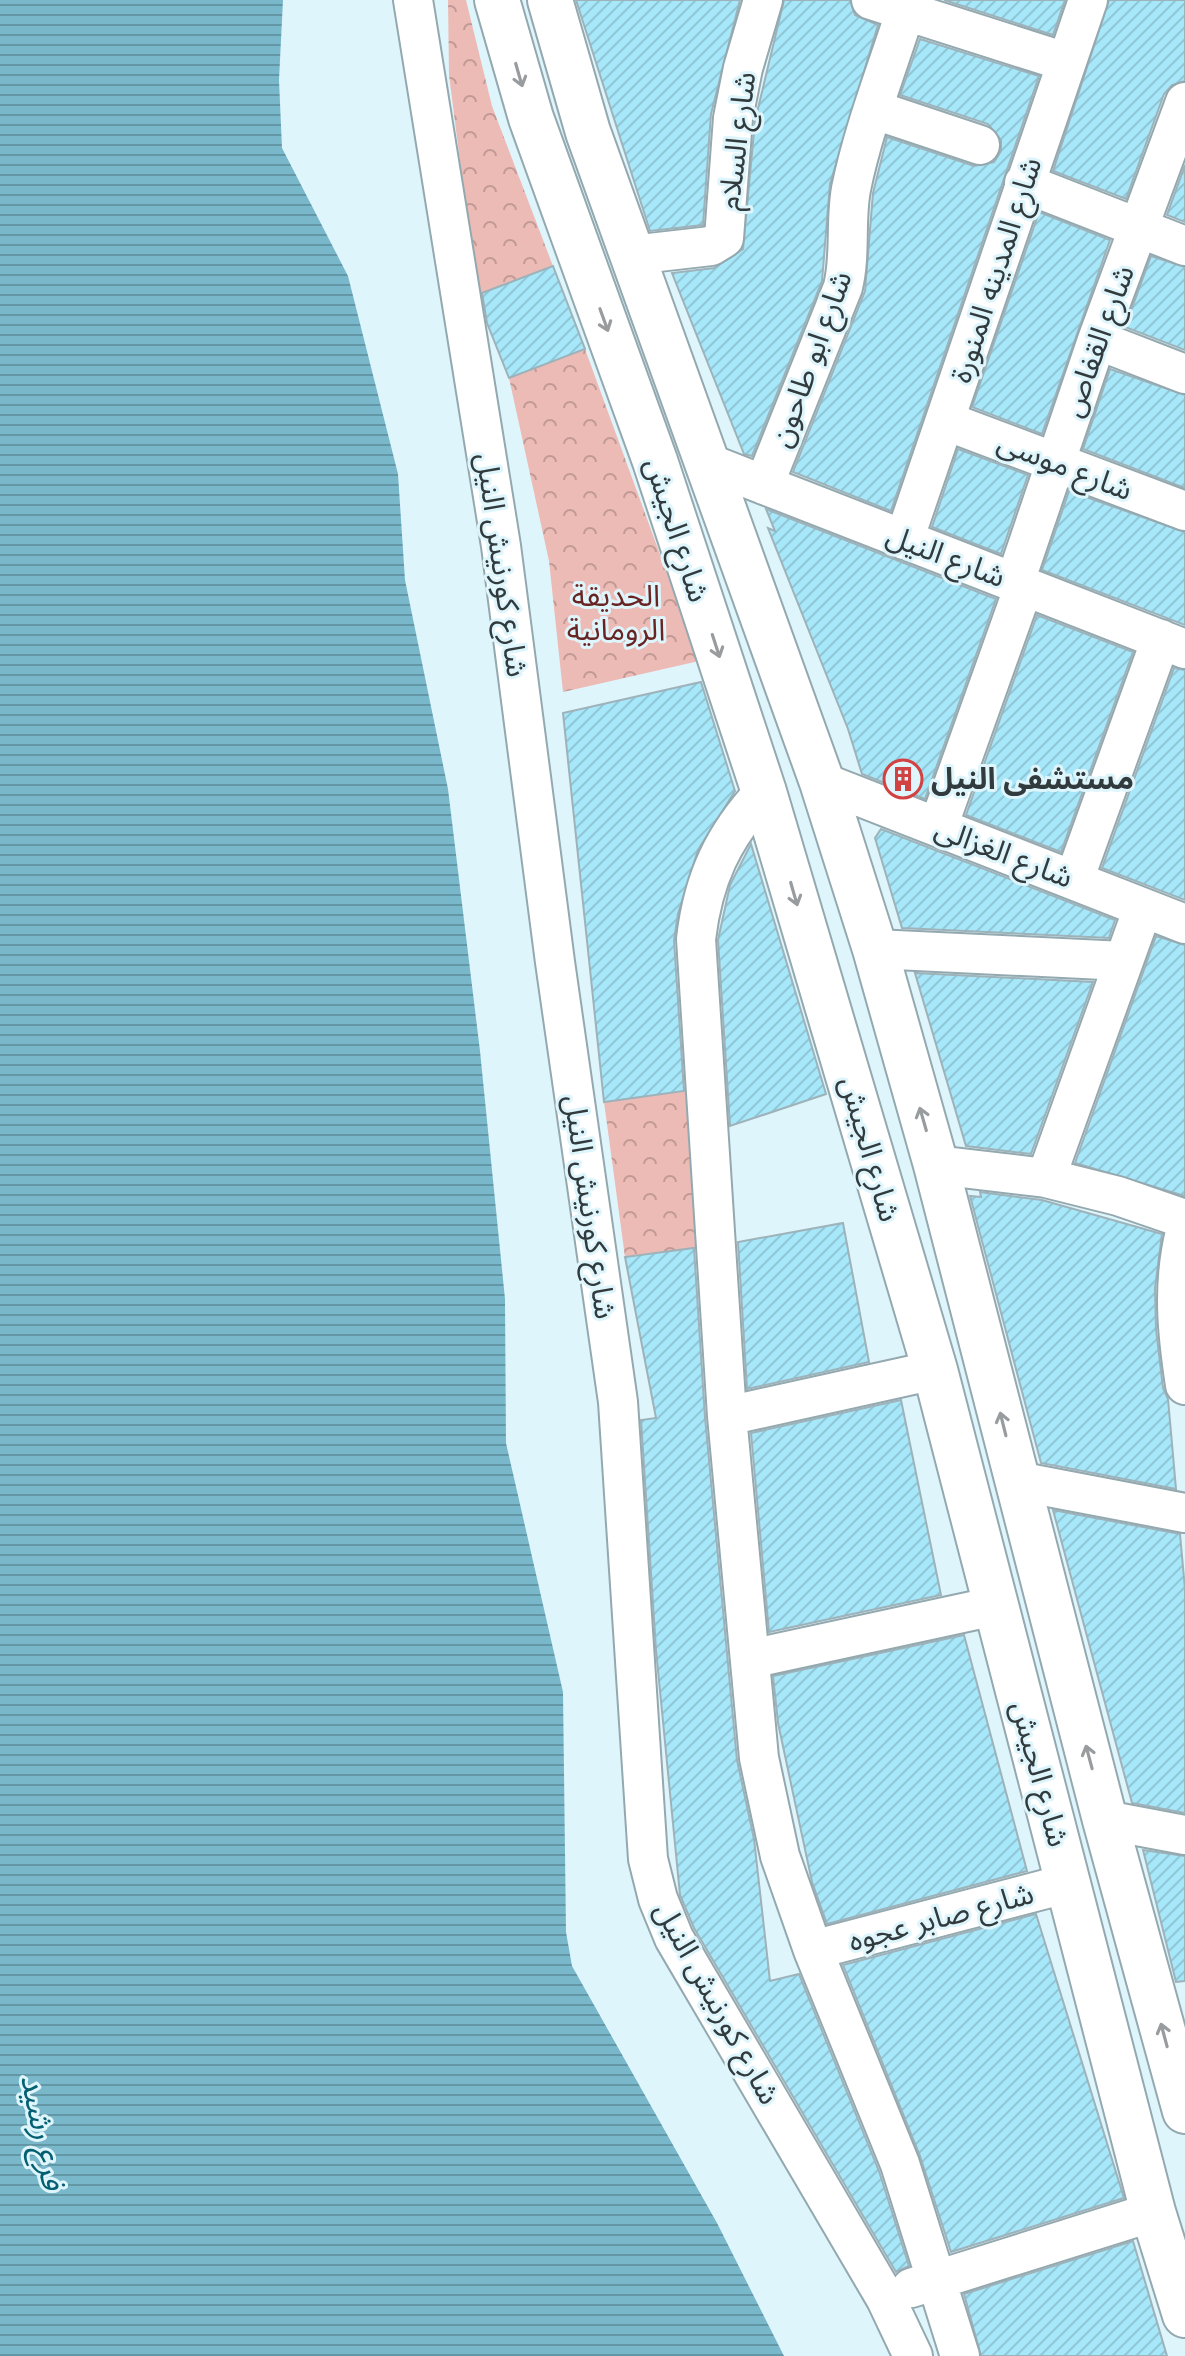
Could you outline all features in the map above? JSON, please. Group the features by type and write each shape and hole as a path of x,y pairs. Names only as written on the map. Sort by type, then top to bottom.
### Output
{"main road":[{"name":"شارع الجيش","path":"497,0 531,118 655,461 764,792 935,1370 1153,2212 1185,2315"},
{"name":"شارع الجيش","path":"550,0 588,132 822,782 875,949 936,1165 1105,1820 1185,2111"}],"street":[{"name":"شارع كورنيش النيل","path":"413,0 427,106 501,546 555,962 618,1402 648,1859 658,1899 674,1938 886,2299 913,2356"},
{"name":"شارع السلام","path":"632,255 711,246 724,238 733,118 763,0"},
{"name":"شارع المدينه المنورة","path":"904,540 1088,0"},
{"path":"895,4 1066,62"},
{"name":"شارع ابو طاحون","path":"764,485 843,287 848,268 848,204 875,110 895,4"},
{"path":"875,110 980,145"},
{"name":"شارع القفاص","path":"938,827 1019,584 1055,462 1138,228 1184,110"},
{"path":"1024,183 1185,246"},
{"path":"1097,340 1185,374"},
{"name":"شارع موسى","path":"946,421 1185,511"},
{"name":"شارع النيل","path":"708,463 1173,644"},
{"path":"1074,880 1173,644"},
{"name":"شارع الغزالى","path":"822,782 1185,924"},
{"path":"764,792 722,844 700,906 696,939 727,1416 759,1758 780,1856 813,1950 900,2164 960,2356"},
{"path":"1046,1178 1143,908"},
{"path":"875,949 1124,961"},
{"path":"936,1165 1046,1178 1118,1196 1185,1219"},
{"path":"1185,1232 1178,1260 1175,1300 1185,1385"},
{"path":"727,1416 935,1370"},
{"path":"1017,1481 1185,1513"},
{"path":"750,1659 995,1606"},
{"path":"1105,1820 1185,1835"},
{"name":"شارع صابر عجوه","path":"813,1950 1069,1883"},
{"path":"886,2299 934,2278 1153,2212"}],"green space":[{"path":"448,0 466,0 492,106 553,266 477,295 449,75"},
{"name":"الحديقة الرومانية","path":"585,349 699,661 563,692 549,561 509,378"},
{"path":"697,1090 719,1245 625,1257 604,1102"}],"water":[{"name":"فرع رشيد","path":"0,0 283,0 279,80 282,148 348,276 398,474 405,580 448,789 480,1051 505,1299 506,1443 563,1692 566,1932 572,1966 717,2223 784,2356 0,2356"}],"building":[{"path":"576,0 740,0 711,114 703,225 650,231"},
{"path":"784,0 850,0 855,15 878,25 830,184 822,281 752,456 744,454 672,273 714,268 743,249 755,121"},
{"path":"944,0 1065,0 1053,35"},
{"path":"1109,0 1185,0 1185,81 1172,85 1164,94 1126,199 1053,171"},
{"path":"920,39 1039,76 891,511 793,472 865,291 873,193 887,137 974,166 994,162 1001,151 1001,140 988,124 900,95"},
{"path":"1185,165 1185,222 1167,215"},
{"path":"1039,212 1110,240 1042,434 972,407"},
{"path":"1151,256 1185,267 1185,350 1125,327"},
{"path":"553,266 585,349 509,378 487,323 482,293"},
{"path":"1110,369 1185,395 1185,488 1083,449"},
{"path":"958,449 1028,475 1001,554 932,527"},
{"path":"1069,491 1185,532 1185,625 1042,570"},
{"path":"766,509 996,599 925,799 862,774 848,729 768,528 775,531"},
{"path":"1037,615 1133,652 1061,852 966,815"},
{"path":"1174,668 1185,670 1185,900 1102,868"},
{"path":"701,682 735,791 698,850 678,914 674,940 684,1091 604,1102 563,713"},
{"path":"881,829 1115,920 1109,938 902,928 875,838"},
{"path":"751,844 826,1094 730,1126 718,940 730,885"},
{"path":"1156,936 1185,945 1185,1196 1075,1163"},
{"path":"915,973 1093,982 1031,1154 966,1146"},
{"path":"980,1192 1042,1200 1162,1234 1155,1288 1156,1329 1163,1388 1168,1399 1176,1489 1041,1463 970,1196 981,1197"},
{"path":"843,1223 869,1362 747,1389 738,1242"},
{"path":"694,1248 705,1417 737,1760 754,1839 770,1981 799,1974 879,2171 909,2266 896,2272 694,1928 680,1895 656,1650 641,1420 656,1418 625,1257"},
{"path":"901,1400 941,1595 769,1632 751,1433"},
{"path":"1053,1510 1180,1534 1185,1589 1185,1813 1132,1803"},
{"path":"964,1635 1027,1871 827,1924 812,1882 778,1723 773,1676"},
{"path":"1143,1850 1185,1856 1185,1981 1176,1982"},
{"path":"1036,1914 1124,2198 951,2252 920,2156 843,1965"},
{"path":"1133,2241 1167,2356 981,2356 964,2294"}],"place":[{"name":"مستشفى النيل","path":"903,779"}]}
